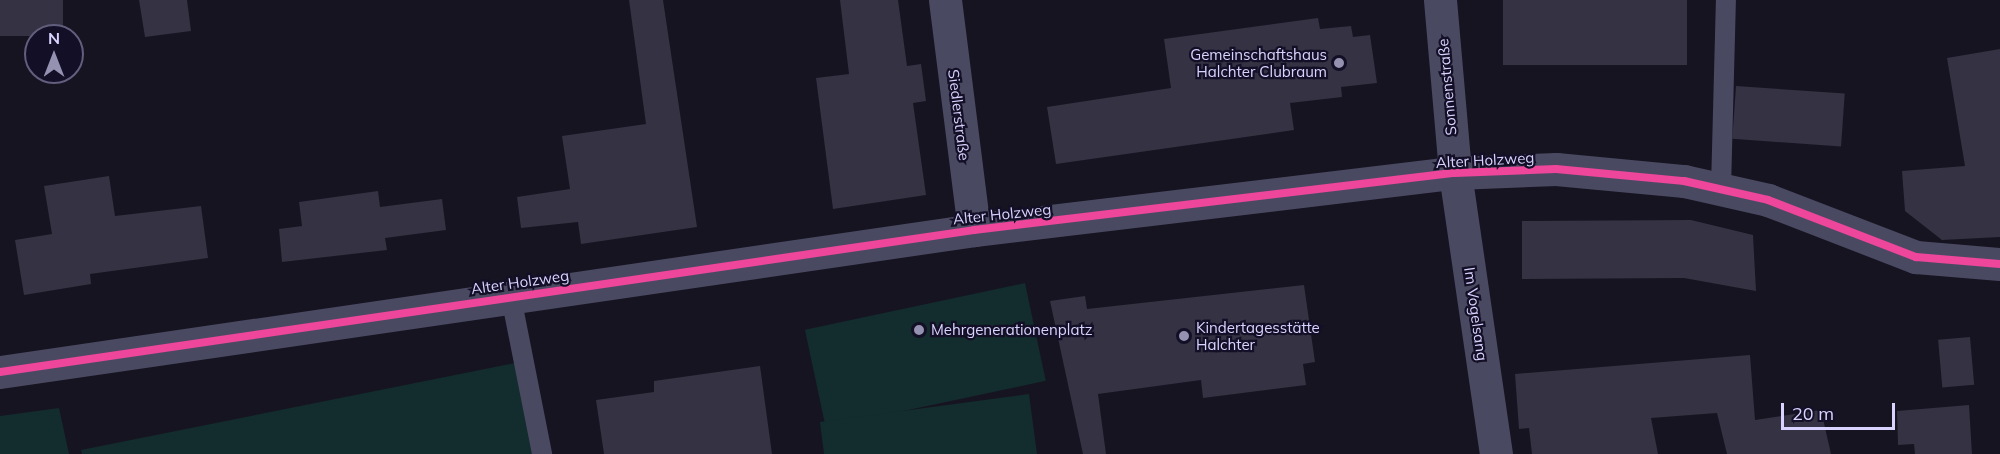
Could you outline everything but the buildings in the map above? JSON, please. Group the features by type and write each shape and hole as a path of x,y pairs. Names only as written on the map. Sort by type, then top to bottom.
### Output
{"street":[{"name":"Siedlerstraße","path":"945,0 974,230"},
{"name":"Sonnenstraße","path":"1440,0 1455,173"},
{"name":"Alter Holzweg","path":"0,372 974,230 1455,173 1556,169 1721,188 1768,200 1916,256 2000,264"},
{"name":"Im Vogelsang","path":"1455,173 1496,454"}],"lane":[{"path":"1721,188 1726,0"},
{"path":"511,297 542,454"}],"green space":[{"path":"1025,283 1046,381 826,428 805,330"},
{"path":"515,363 534,454 82,454 81,450"},
{"path":"1029,394 1037,454 824,454 820,422"},
{"path":"59,408 69,454 0,454 0,416"}],"cycle path":[{"path":"0,372 974,230 1455,173 1556,169 1684,181 1768,200 1916,257 2000,264"}],"place":[{"name":"Gemeinschaftshaus Halchter Clubraum","path":"1339,63"},
{"name":"Mehrgenerationenplatz","path":"919,330"},
{"name":"Kindertagesstätte Halchter","path":"1184,336"}]}
